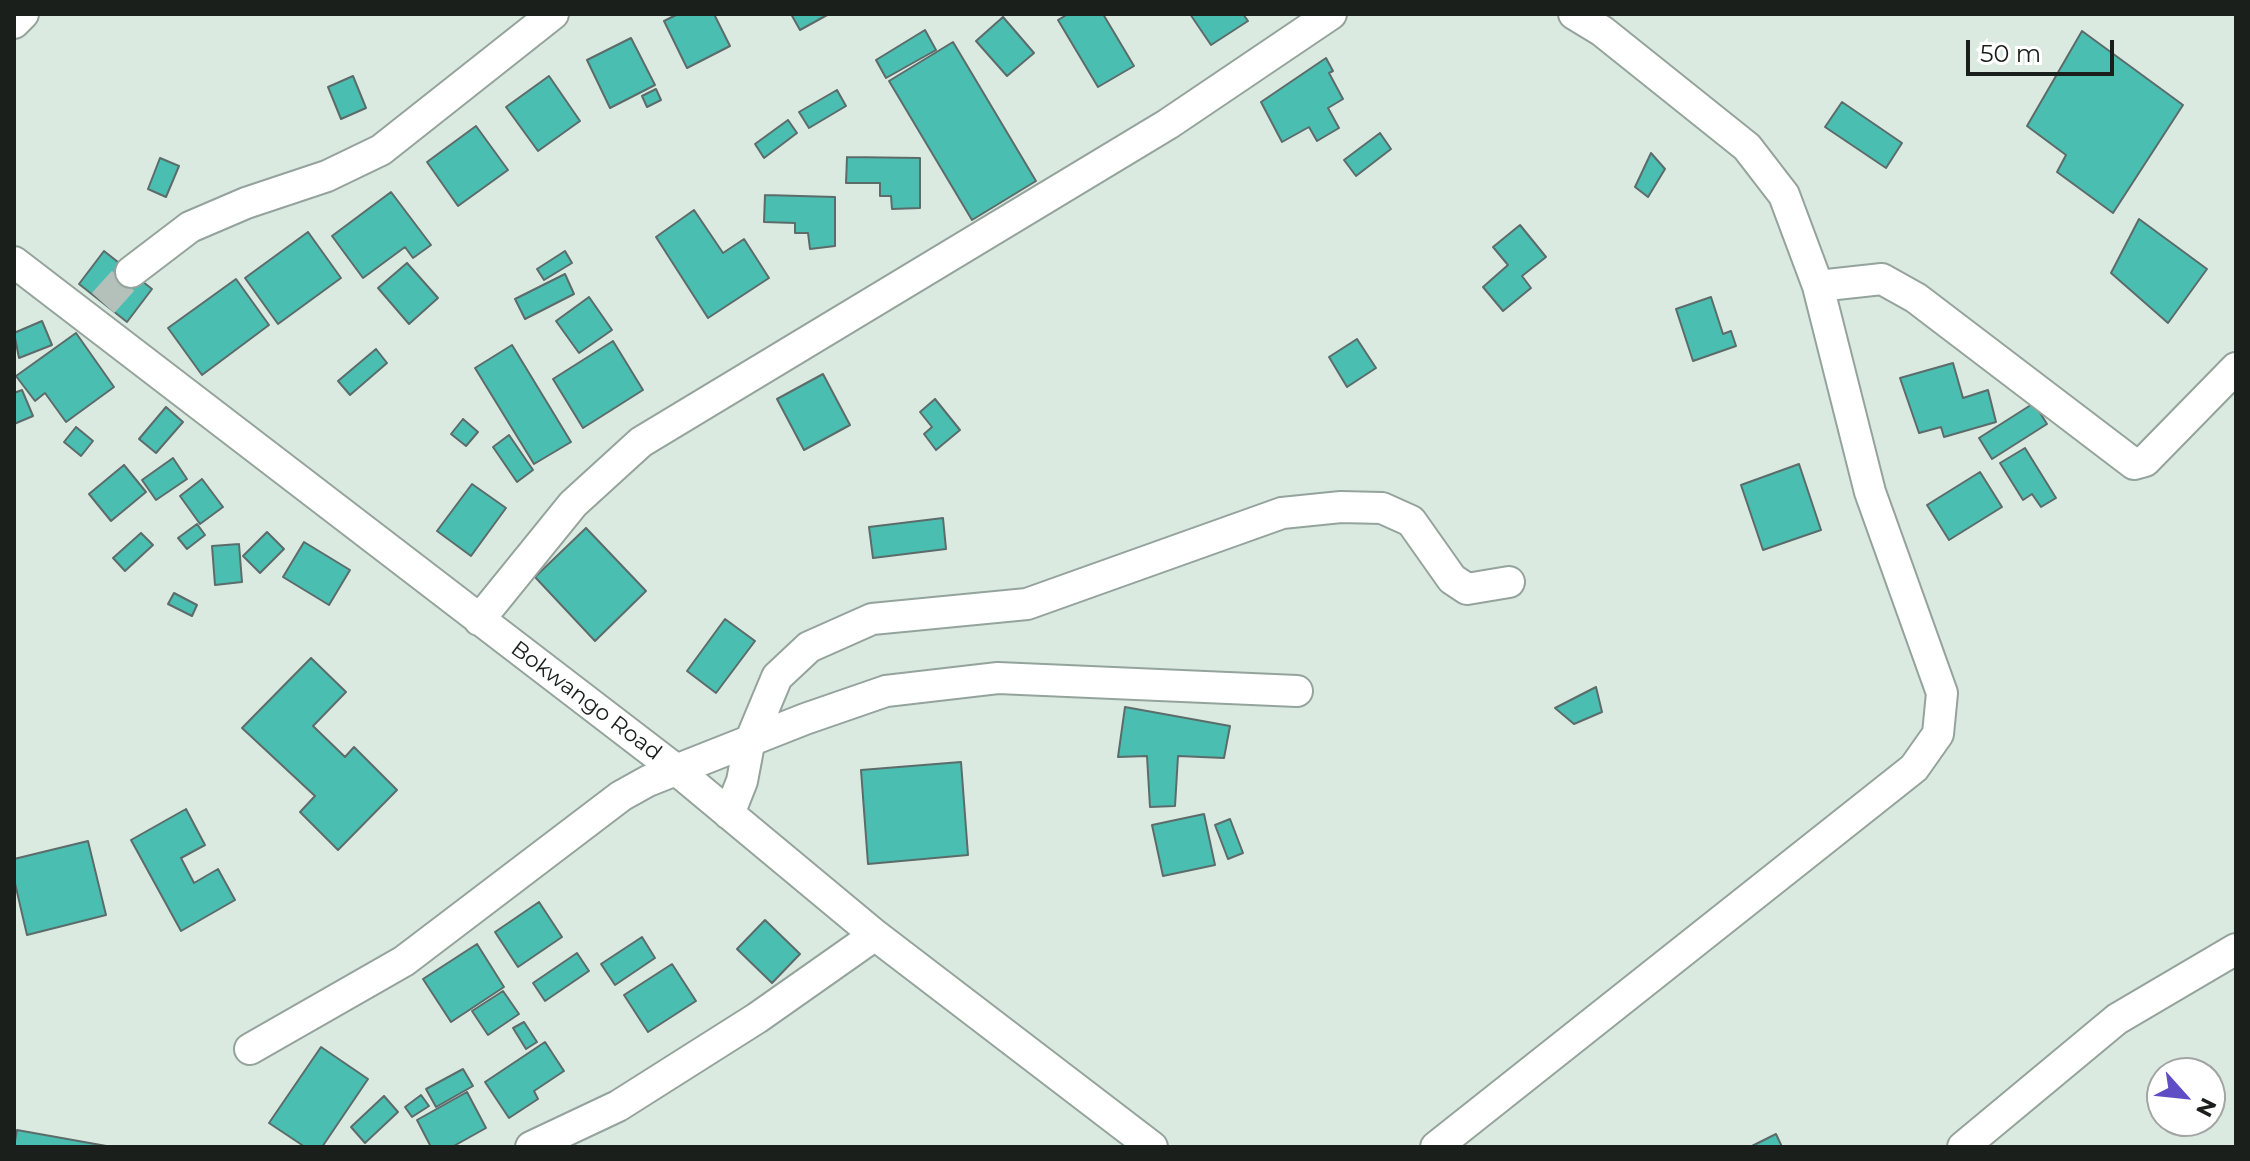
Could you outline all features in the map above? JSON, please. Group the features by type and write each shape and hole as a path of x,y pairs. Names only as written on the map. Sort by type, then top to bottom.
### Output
{"street":[{"path":"14,23 23,14"},
{"path":"131,272 190,227 246,203 327,176 381,150 553,14"},
{"path":"479,620 573,504 641,442 1168,124 1331,14"},
{"path":"1436,1147 1914,768 1938,734 1942,693 1870,492 1818,286 1784,195 1747,147 1607,23 1574,14"},
{"name":"Bokwango Road","path":"14,262 94,310 479,620 679,772 875,935 1152,1147"},
{"path":"1818,286 1882,279 1904,292 2134,464 2145,461 2236,368"},
{"path":"729,814 742,781 749,744 777,677 809,647 872,619 1027,604 1282,513 1341,507 1382,508 1411,521 1452,579 1467,589 1509,582"},
{"path":"250,1049 404,961 621,796 648,781 679,772 805,719 886,691 998,678 1297,691"},
{"path":"531,1147 618,1106 757,1018 875,935"},
{"path":"1963,1147 2117,1019 2236,949"}],"building":[{"path":"678,14 714,14 730,46 687,68 664,21"},
{"path":"791,14 829,14 800,30"},
{"path":"1068,14 1103,14 1134,66 1098,87 1058,20"},
{"path":"1190,14 1243,14 1248,21 1211,45"},
{"path":"1003,17 1034,53 1007,76 976,41"},
{"path":"925,30 936,50 886,78 876,60"},
{"path":"2082,31 2183,105 2113,213 2057,172 2066,155 2027,126"},
{"path":"631,38 655,85 610,108 587,60"},
{"path":"953,42 1036,181 972,220 889,81"},
{"path":"1326,58 1333,71 1329,73 1343,99 1328,108 1339,128 1317,141 1309,127 1282,142 1261,102"},
{"path":"353,76 366,108 341,119 328,87"},
{"path":"549,76 580,121 538,151 506,107"},
{"path":"656,89 661,100 647,107 642,96"},
{"path":"837,90 846,106 809,128 799,112"},
{"path":"1842,102 1902,143 1886,168 1825,127"},
{"path":"788,120 797,133 764,158 755,144"},
{"path":"476,126 508,170 458,206 427,162"},
{"path":"1380,133 1391,149 1356,176 1344,160"},
{"path":"1651,153 1665,169 1648,197 1635,187"},
{"path":"847,157 920,158 920,208 892,209 891,196 880,196 880,183 846,183"},
{"path":"160,158 179,166 166,197 148,189"},
{"path":"391,192 431,245 413,258 405,247 363,278 332,236"},
{"path":"765,195 835,197 835,246 810,249 808,233 795,233 795,223 764,222"},
{"path":"694,210 723,253 744,239 769,278 708,318 656,237"},
{"path":"2139,219 2207,269 2168,323 2111,273"},
{"path":"1520,225 1546,257 1522,276 1531,288 1503,311 1483,287 1508,265 1493,247"},
{"path":"308,232 341,278 278,324 245,278"},
{"path":"104,251 152,289 127,322 79,284"},
{"path":"565,251 572,263 544,280 537,269"},
{"path":"407,263 438,298 409,324 378,288"},
{"path":"565,274 574,294 525,319 515,299"},
{"path":"236,279 269,325 202,375 168,328"},
{"path":"589,297 612,330 579,353 556,321"},
{"path":"1711,297 1723,334 1731,331 1736,346 1693,361 1676,309"},
{"path":"42,321 52,345 19,358 14,333"},
{"path":"76,333 114,387 66,422 45,393 35,401 16,376"},
{"path":"1357,339 1376,368 1347,387 1329,357"},
{"path":"613,341 643,390 583,428 553,379"},
{"path":"512,345 571,442 534,464 475,368"},
{"path":"376,349 387,363 350,395 338,381"},
{"path":"1953,363 1963,398 1988,390 1996,422 1944,437 1941,427 1919,433 1900,378"},
{"path":"823,374 850,425 804,450 777,399"},
{"path":"22,390 33,416 14,424 14,393"},
{"path":"935,399 960,430 936,450 924,434 932,427 920,412"},
{"path":"2034,403 2047,424 1992,459 1979,438"},
{"path":"166,407 183,422 156,453 139,439"},
{"path":"463,419 478,432 466,446 451,434"},
{"path":"76,427 93,441 81,456 64,442"},
{"path":"509,435 533,470 517,482 493,447"},
{"path":"2025,448 2056,498 2041,507 2032,494 2023,500 2000,463"},
{"path":"173,458 187,479 156,500 142,480"},
{"path":"1799,464 1821,530 1763,550 1741,485"},
{"path":"124,465 146,492 111,521 89,494"},
{"path":"1980,472 2002,507 1949,540 1927,505"},
{"path":"202,479 223,507 200,524 180,496"},
{"path":"472,484 506,508 471,556 437,531"},
{"path":"943,518 946,549 873,558 869,527"},
{"path":"197,524 205,535 187,549 178,538"},
{"path":"586,528 646,591 595,641 535,577"},
{"path":"267,532 284,549 260,573 243,556"},
{"path":"141,533 153,545 125,571 113,558"},
{"path":"304,542 350,570 329,605 283,577"},
{"path":"239,544 242,582 215,585 212,546"},
{"path":"174,593 197,605 192,616 168,604"},
{"path":"725,619 755,641 716,693 687,671"},
{"path":"311,658 346,692 313,726 345,757 354,747 397,790 338,850 300,812 315,796 242,728"},
{"path":"1596,687 1602,712 1574,724 1555,708"},
{"path":"1125,707 1230,726 1224,758 1178,756 1175,806 1150,807 1147,756 1118,757"},
{"path":"961,762 968,855 868,864 861,770"},
{"path":"186,809 205,845 181,858 194,883 218,869 235,900 181,931 131,840"},
{"path":"1204,814 1215,865 1163,876 1152,825"},
{"path":"1230,819 1243,853 1228,859 1215,825"},
{"path":"88,841 106,915 27,935 14,879 14,859"},
{"path":"539,902 562,937 518,967 495,932"},
{"path":"765,920 800,954 772,983 737,949"},
{"path":"642,937 655,958 615,985 601,964"},
{"path":"477,944 504,987 451,1022 423,979"},
{"path":"577,953 589,971 545,1001 533,983"},
{"path":"672,964 696,1001 648,1032 624,995"},
{"path":"503,991 519,1014 488,1035 472,1011"},
{"path":"524,1022 537,1042 526,1049 513,1028"},
{"path":"545,1042 564,1071 534,1091 538,1099 509,1118 485,1082"},
{"path":"321,1047 368,1079 322,1147 305,1147 269,1123"},
{"path":"463,1069 473,1086 436,1107 426,1089"},
{"path":"467,1092 486,1128 452,1147 431,1147 417,1120"},
{"path":"421,1095 429,1106 412,1117 405,1107"},
{"path":"384,1096 398,1112 365,1143 351,1127"},
{"path":"17,1130 112,1147 14,1147"},
{"path":"1776,1134 1782,1147 1750,1147"}],"tunnel":[{"path":"103,303 131,272"}]}
